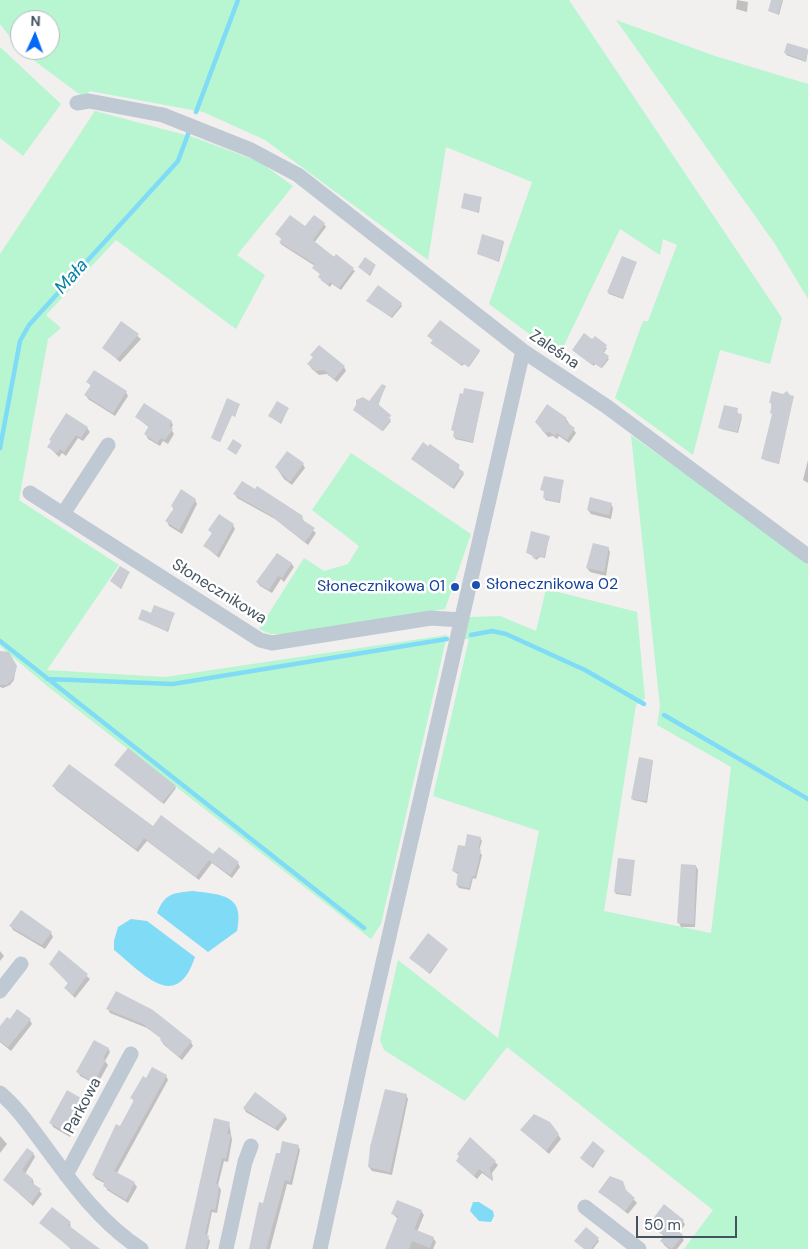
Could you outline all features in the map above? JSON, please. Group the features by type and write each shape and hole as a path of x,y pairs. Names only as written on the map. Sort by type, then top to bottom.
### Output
{"street":[{"name":"Zaleśna","path":"77,103 88,101 163,115 251,150 298,175 523,351 606,406 804,551"},
{"path":"320,1249 363,1050 523,351"},
{"path":"63,514 108,445"},
{"name":"Słonecznikowa","path":"30,493 260,640 272,643 432,618 461,620"},
{"path":"0,991 21,964"},
{"name":"Parkowa","path":"66,1175 131,1054"},
{"name":"Parkowa","path":"0,1093 17,1109 66,1175 100,1215 141,1249"},
{"path":"226,1249 245,1162 252,1146"},
{"path":"585,1207 639,1249"}],"green space":[{"path":"0,0 569,0 782,318 770,364 720,350 693,455 615,398 643,321 648,321 677,245 663,239 660,255 620,229 559,356 489,304 532,182 446,147 428,260 265,140 203,112 90,91 83,97 33,60 60,60 60,10 10,10 10,37 0,24"},
{"path":"616,20 715,56 808,84 808,299 775,244"},
{"path":"0,47 10,56 10,60 14,60 61,104 23,156 0,138"},
{"path":"95,111 193,137 260,162 293,186 237,255 265,275 236,329 116,240 46,315 61,328 48,339 19,500 119,565 47,670 165,677 447,635 381,924 371,939 46,685 0,646 0,254"},
{"path":"631,435 808,561 808,1249 684,1249 713,1210 507,1047 465,1101 384,1050 380,1040 398,960 498,1038 539,831 433,796 469,639 463,639 469,617 500,616 536,631 546,589 637,612 645,699 636,705 604,911 711,933 731,767 657,725 660,707"},
{"path":"351,453 471,534 445,609 288,634 271,634 259,629 304,558 324,571 348,564 359,546 312,510"}],"water":[{"path":"193,891 222,896 234,903 238,910 237,931 208,952 157,913 163,901 170,895"},
{"path":"131,919 147,921 195,957 187,974 178,983 169,986 158,984 136,969 114,950 114,941 118,927"},
{"path":"473,1202 479,1202 493,1211 494,1216 491,1222 479,1221 470,1211"}],"building":[{"path":"771,0 782,0 778,14 768,11"},
{"path":"787,43 808,49 806,61 784,53"},
{"path":"464,193 482,197 478,212 461,208"},
{"path":"290,215 305,226 314,215 325,223 313,240 334,257 336,254 354,268 339,288 330,282 328,285 318,277 320,274 312,268 315,264 279,242 282,239 275,234"},
{"path":"482,234 504,241 498,261 477,254"},
{"path":"622,256 637,262 623,298 607,292"},
{"path":"365,257 376,265 369,275 358,267"},
{"path":"378,285 402,303 391,317 366,301"},
{"path":"440,320 480,350 468,367 463,363 461,365 430,343 433,340 427,336"},
{"path":"121,321 139,334 117,359 102,348"},
{"path":"584,333 592,339 595,336 607,345 603,352 609,356 601,368 594,363 592,365 572,350"},
{"path":"319,345 345,366 334,379 324,370 316,371 307,364 313,357 310,355"},
{"path":"94,370 127,391 113,413 84,395 91,385 86,382"},
{"path":"382,384 386,386 378,404 392,416 386,415 391,419 382,431 353,410 356,400 363,397 369,401"},
{"path":"464,388 484,392 473,442 453,437 454,431 451,430 460,393 463,394"},
{"path":"772,391 783,394 787,391 790,395 794,396 779,463 761,459 772,414 770,413 772,403 769,403"},
{"path":"227,398 240,404 235,416 232,415 220,442 211,438"},
{"path":"277,401 289,408 280,423 268,416"},
{"path":"144,403 172,421 169,426 173,429 165,440 161,438 157,443 144,434 149,426 135,417"},
{"path":"547,404 567,418 565,421 575,428 567,440 557,433 555,436 550,432 545,433 535,422"},
{"path":"724,405 738,408 737,413 742,414 737,432 718,428"},
{"path":"66,413 88,427 81,438 76,435 64,452 60,449 57,453 47,447 51,441 49,440"},
{"path":"233,439 242,445 236,455 227,449"},
{"path":"423,442 428,446 430,444 460,465 458,468 464,472 452,488 411,459"},
{"path":"287,451 304,463 290,482 275,467"},
{"path":"544,476 564,480 559,502 543,498 544,491 540,490"},
{"path":"242,481 255,489 257,486 303,516 301,519 315,528 305,542 272,516 233,494"},
{"path":"181,489 196,499 179,530 165,521 174,508 171,506"},
{"path":"590,497 612,503 609,515 587,510"},
{"path":"219,514 234,524 217,555 203,546 212,533 208,530"},
{"path":"531,531 550,536 544,557 539,556 534,559 531,554 526,553"},
{"path":"593,543 609,547 604,572 586,568"},
{"path":"277,553 292,563 282,578 278,576 269,590 256,582"},
{"path":"120,566 130,572 120,588 110,581"},
{"path":"154,605 175,613 167,631 138,619 142,609 151,613"},
{"path":"0,651 9,652 17,666 14,678 7,685 0,685"},
{"path":"128,748 176,786 162,803 114,765"},
{"path":"639,757 653,760 646,801 631,799"},
{"path":"69,764 153,826 161,815 213,854 219,847 239,862 230,875 209,860 196,877 144,838 136,849 52,786"},
{"path":"467,834 481,837 478,849 481,850 475,876 472,876 469,888 456,885 458,872 452,871 458,845 465,846"},
{"path":"618,858 635,860 631,895 614,892"},
{"path":"681,864 696,865 694,924 677,923"},
{"path":"21,910 52,932 42,945 9,926"},
{"path":"428,933 448,949 429,973 409,958"},
{"path":"59,950 88,974 73,995 64,988 68,983 49,964"},
{"path":"116,991 153,1010 192,1041 179,1057 160,1040 161,1038 143,1024 106,1009"},
{"path":"17,1009 31,1019 8,1047 0,1041 0,1026 7,1017 10,1019"},
{"path":"94,1040 109,1048 103,1058 106,1060 94,1082 76,1072"},
{"path":"152,1067 167,1075 114,1171 135,1182 126,1200 103,1186 105,1182 92,1175 116,1124 120,1126 134,1100 130,1098 143,1076 146,1078"},
{"path":"385,1089 407,1094 390,1172 368,1167 370,1147"},
{"path":"67,1090 81,1098 76,1109 79,1111 68,1133 49,1123"},
{"path":"255,1092 286,1115 275,1128 243,1108"},
{"path":"534,1114 550,1122 559,1134 546,1151 520,1130"},
{"path":"214,1118 230,1122 227,1134 231,1134 226,1159 222,1158 216,1184 219,1185 215,1210 211,1209 205,1234 209,1236 206,1249 185,1249"},
{"path":"470,1137 496,1161 490,1168 492,1179 479,1169 474,1176 456,1161 459,1156 457,1154"},
{"path":"282,1141 299,1145 290,1182 285,1180 266,1249 249,1249 259,1202 263,1203 276,1153 280,1153"},
{"path":"593,1141 605,1151 591,1167 580,1158"},
{"path":"27,1148 34,1153 22,1170 33,1179 31,1182 41,1189 31,1203 3,1180"},
{"path":"610,1176 623,1181 626,1190 635,1198 625,1211 598,1192"},
{"path":"397,1200 422,1210 414,1229 434,1237 430,1248 412,1241 409,1249 385,1249 398,1216 391,1214"},
{"path":"664,1204 684,1220 676,1229 683,1235 672,1249 660,1241 664,1236 649,1224"},
{"path":"52,1207 71,1222 68,1225 100,1249 72,1249 39,1223"},
{"path":"586,1227 599,1238 591,1249 584,1249 574,1241"}],"waterway":[{"name":"Mała","path":"196,112 238,0"},
{"name":"Mała","path":"0,448 20,341 29,325 178,161 190,129"},
{"path":"471,635 492,631 506,634 585,670 644,704"},
{"path":"47,679 173,684 447,639"},
{"path":"0,641 364,928"},
{"path":"664,715 808,799"}],"place":[{"name":"Słonecznikowa 02","path":"476,585"},
{"name":"Słonecznikowa 01","path":"455,587"}]}
